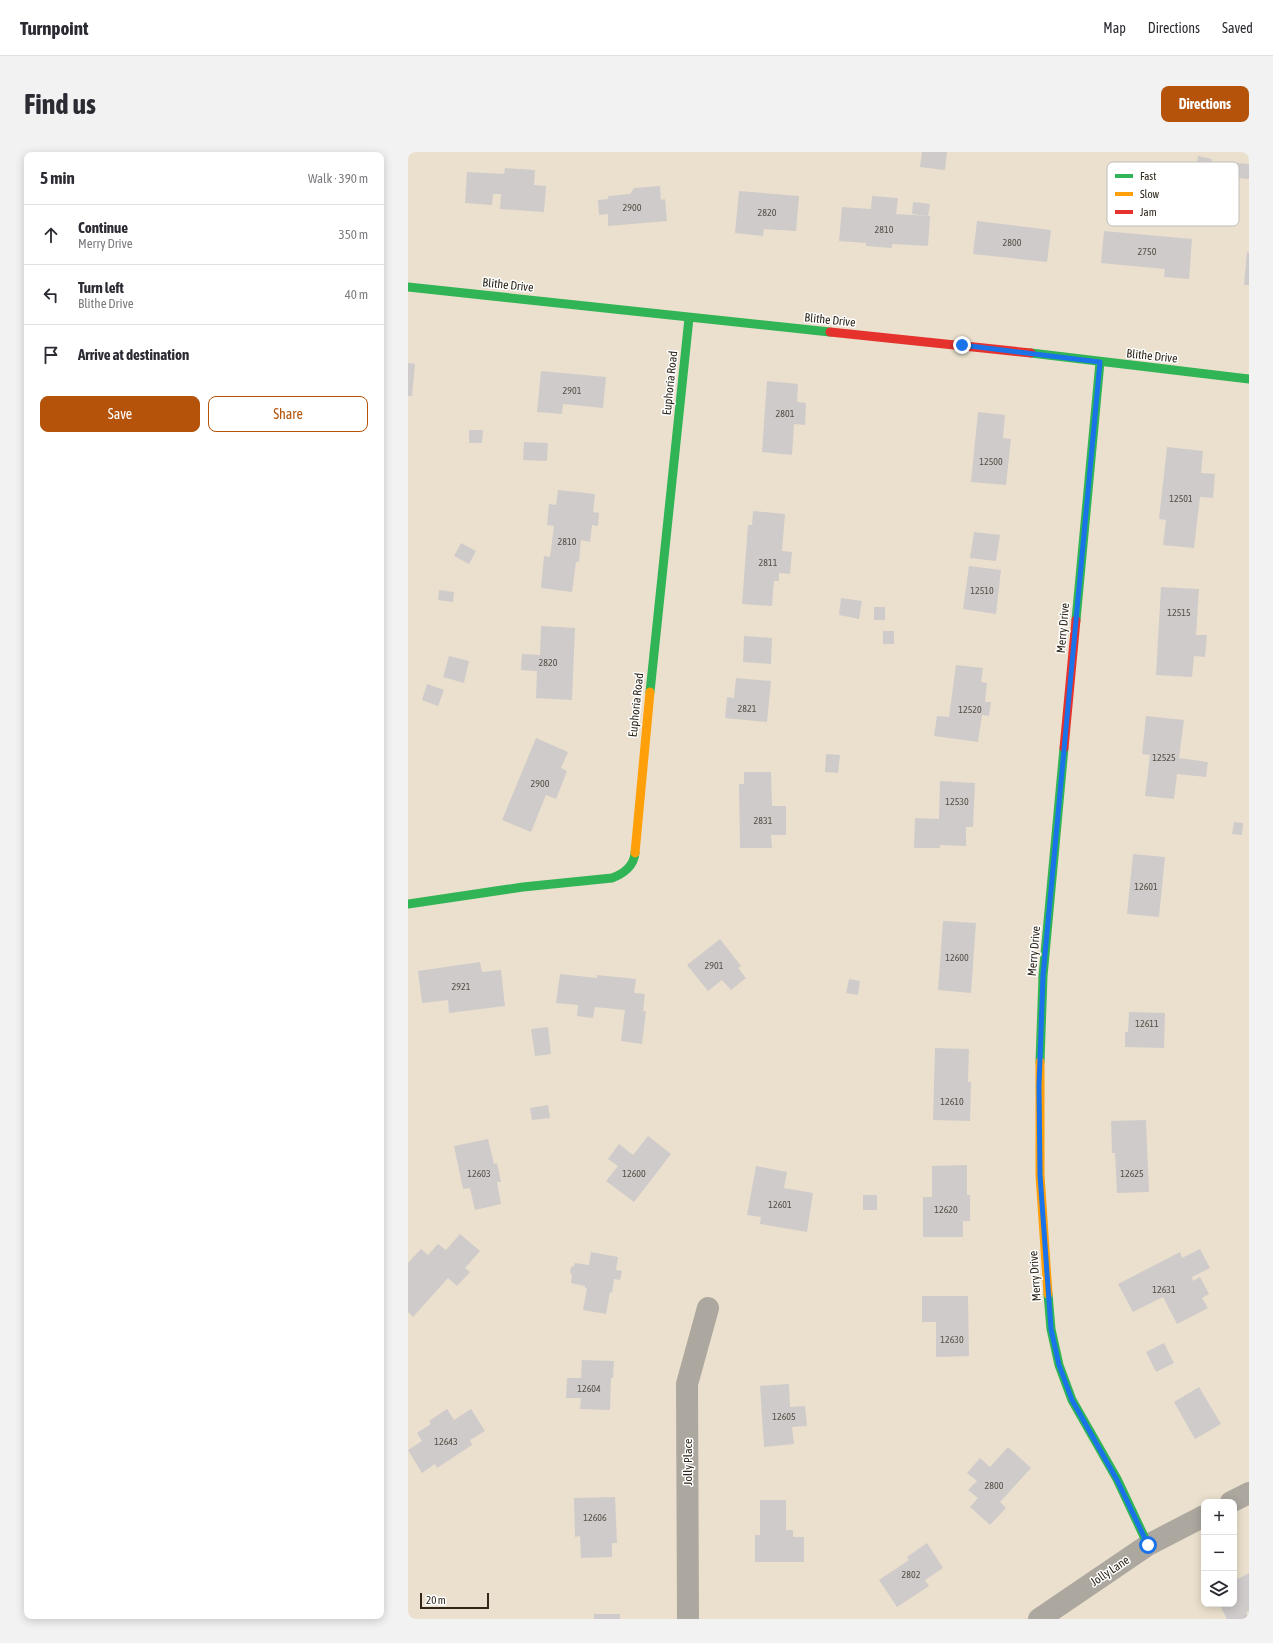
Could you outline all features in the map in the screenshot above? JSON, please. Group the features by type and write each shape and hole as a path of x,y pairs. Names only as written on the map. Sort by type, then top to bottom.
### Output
{"street":[{"name":"Blithe Drive","path":"408,287 689,318 962,345 1249,378"},
{"name":"Euphoria Road","path":"408,904 524,887 612,878 621,876 630,868 635,857 643,754 689,318"},
{"name":"Merry Drive","path":"1100,362 1043,976 1039,1086 1040,1175 1051,1329 1059,1365 1072,1400 1117,1480 1148,1545"},
{"name":"Jolly Place","path":"688,1619 687,1384 708,1308"},
{"path":"1237,1499 1249,1493"},
{"name":"Jolly Lane","path":"1039,1619 1148,1545 1201,1518"}],"building":[{"path":"922,152 947,152 945,170 920,167"},
{"path":"1198,156 1212,159 1211,162 1197,162"},
{"path":"1239,163 1249,164 1249,179 1239,178"},
{"path":"505,168 535,170 534,185 546,186 544,212 500,209 501,194 493,194 492,205 465,203 467,172 504,174"},
{"path":"660,186 661,200 665,199 667,221 608,226 608,214 599,215 598,200 608,199 608,196 630,194 634,188"},
{"path":"739,191 799,196 796,231 764,229 763,236 735,233"},
{"path":"872,196 898,198 896,214 930,216 928,246 892,244 892,248 866,246 866,243 839,241 842,207 871,209"},
{"path":"913,202 930,204 928,216 912,214"},
{"path":"977,221 1051,230 1047,262 973,254"},
{"path":"1104,231 1192,239 1189,279 1164,277 1165,269 1101,263"},
{"path":"1247,252 1249,253 1249,285 1244,285"},
{"path":"408,363 415,364 412,396 408,396"},
{"path":"541,371 606,377 603,408 563,404 562,414 537,412"},
{"path":"767,381 798,384 797,402 806,403 805,425 794,424 792,455 762,452"},
{"path":"978,412 1005,415 1003,438 1011,439 1006,485 971,482"},
{"path":"469,430 483,430 482,443 469,443"},
{"path":"524,442 548,443 547,461 523,460"},
{"path":"1167,447 1203,451 1201,473 1215,474 1213,498 1200,497 1194,548 1163,545 1166,520 1159,519"},
{"path":"558,490 595,494 593,512 599,513 598,526 592,525 590,542 581,540 579,562 576,562 572,592 541,588 544,556 550,557 554,526 547,525 549,504 556,505"},
{"path":"753,511 785,514 782,551 792,552 790,574 779,573 779,581 774,581 772,606 742,604 748,525 752,525"},
{"path":"974,532 1000,535 996,561 970,558"},
{"path":"461,543 476,551 469,564 454,556"},
{"path":"969,566 1001,570 996,614 963,609"},
{"path":"1161,587 1199,589 1196,635 1207,635 1205,657 1194,656 1192,677 1156,675"},
{"path":"439,590 454,592 453,602 438,600"},
{"path":"841,598 862,601 859,619 839,615"},
{"path":"874,607 885,607 885,620 874,620"},
{"path":"541,626 575,628 572,700 536,698 537,671 521,670 522,654 540,655"},
{"path":"883,631 894,631 894,644 883,644"},
{"path":"744,636 772,638 771,664 743,662"},
{"path":"449,656 469,661 464,683 443,677"},
{"path":"956,665 983,668 981,682 987,683 985,702 991,702 989,716 982,715 978,742 934,736 937,716 949,717"},
{"path":"736,678 771,681 767,722 725,718 727,697 734,698"},
{"path":"427,684 444,690 438,706 422,700"},
{"path":"1146,716 1184,720 1179,758 1208,762 1206,777 1177,774 1174,799 1145,796 1150,755 1142,754"},
{"path":"536,738 568,752 561,768 567,771 556,799 546,795 531,832 502,820"},
{"path":"826,754 840,755 838,773 825,772"},
{"path":"744,772 771,772 772,806 786,806 786,835 771,835 772,848 740,848 739,784 744,784"},
{"path":"940,781 975,783 973,827 966,827 966,846 940,845 940,848 914,848 915,818 939,819"},
{"path":"1234,822 1243,823 1242,835 1232,834"},
{"path":"1133,854 1165,857 1159,917 1127,914"},
{"path":"943,921 976,923 971,993 938,990"},
{"path":"720,939 741,966 738,968 746,978 731,990 722,980 708,991 687,965"},
{"path":"480,962 482,972 501,970 505,1006 449,1013 448,1000 422,1003 418,971"},
{"path":"560,974 597,978 597,975 636,979 634,993 645,994 643,1011 646,1011 642,1044 621,1041 625,1010 595,1007 593,1018 577,1016 578,1005 556,1003"},
{"path":"849,979 860,981 858,995 846,993"},
{"path":"1129,1012 1165,1013 1164,1048 1125,1047 1125,1032 1128,1032"},
{"path":"548,1027 551,1054 535,1056 531,1029"},
{"path":"935,1048 969,1049 968,1082 971,1082 970,1121 933,1120"},
{"path":"548,1105 550,1118 532,1120 530,1108"},
{"path":"1146,1120 1149,1192 1117,1193 1115,1153 1112,1153 1111,1121"},
{"path":"648,1136 671,1154 634,1202 606,1181 618,1166 608,1159 619,1144 633,1155"},
{"path":"488,1139 494,1164 497,1163 501,1182 497,1182 501,1204 475,1210 470,1188 463,1189 454,1146"},
{"path":"967,1165 967,1195 970,1195 970,1221 963,1221 963,1237 923,1237 923,1197 932,1197 932,1166"},
{"path":"756,1166 787,1172 784,1188 813,1193 807,1232 760,1224 761,1217 747,1215"},
{"path":"863,1195 877,1195 877,1210 863,1210"},
{"path":"460,1234 480,1251 465,1268 470,1272 457,1286 448,1278 413,1317 408,1312 408,1263 421,1249 428,1255 438,1244 446,1250"},
{"path":"1200,1249 1210,1268 1192,1277 1193,1281 1200,1277 1209,1294 1202,1298 1208,1308 1177,1324 1163,1297 1133,1312 1118,1284 1180,1252 1182,1258"},
{"path":"591,1252 618,1257 616,1270 622,1271 620,1280 614,1279 606,1314 583,1310 587,1288 585,1288 585,1286 571,1283 571,1267 574,1266 575,1263 589,1265"},
{"path":"922,1296 968,1296 969,1356 936,1357 936,1322 922,1322"},
{"path":"1164,1343 1174,1363 1156,1372 1146,1352"},
{"path":"582,1360 614,1361 613,1378 611,1378 610,1410 580,1409 581,1398 566,1398 567,1378 581,1378"},
{"path":"789,1384 790,1407 805,1406 807,1426 792,1427 794,1444 764,1447 760,1386"},
{"path":"1199,1387 1221,1424 1195,1439 1174,1402"},
{"path":"447,1409 454,1420 471,1409 485,1431 470,1440 472,1445 437,1468 435,1464 422,1473 408,1450 422,1441 417,1433 431,1424 429,1421"},
{"path":"1008,1447 1031,1468 1000,1502 1006,1508 990,1525 970,1507 978,1498 968,1490 977,1481 967,1473 980,1458 990,1467"},
{"path":"615,1497 617,1543 612,1543 612,1557 581,1558 580,1536 575,1537 574,1498"},
{"path":"760,1500 786,1500 786,1530 793,1530 793,1537 804,1537 804,1562 755,1562 755,1535 760,1535"},
{"path":"927,1543 943,1568 925,1580 929,1586 897,1607 879,1580 909,1560 907,1557"},
{"path":"1249,1573 1249,1611 1246,1612 1249,1619 1227,1619 1221,1607 1237,1607 1237,1577 1238,1579"},
{"path":"594,1614 620,1614 620,1619 594,1619"}],"traffic: fast":[{"path":"408,287 830,332"},
{"path":"650,692 689,318"},
{"path":"1031,353 1249,379"},
{"path":"1076,620 1100,362"},
{"path":"1040,1062 1043,976 1064,748"},
{"path":"408,904 523,887 612,878 630,866 633,862 635,853"},
{"path":"1048,1294 1051,1329 1059,1365 1072,1400 1117,1479 1148,1545"}],"traffic: slow":[{"path":"635,853 650,692"},
{"path":"1040,1062 1040,1175 1048,1294"}],"traffic: jam":[{"path":"830,332 1031,353"},
{"path":"1064,748 1076,620"}],"route":[{"path":"962,345 1100,362 1043,976 1039,1086 1040,1175 1051,1329 1059,1365 1072,1400 1117,1480 1148,1545"}]}
